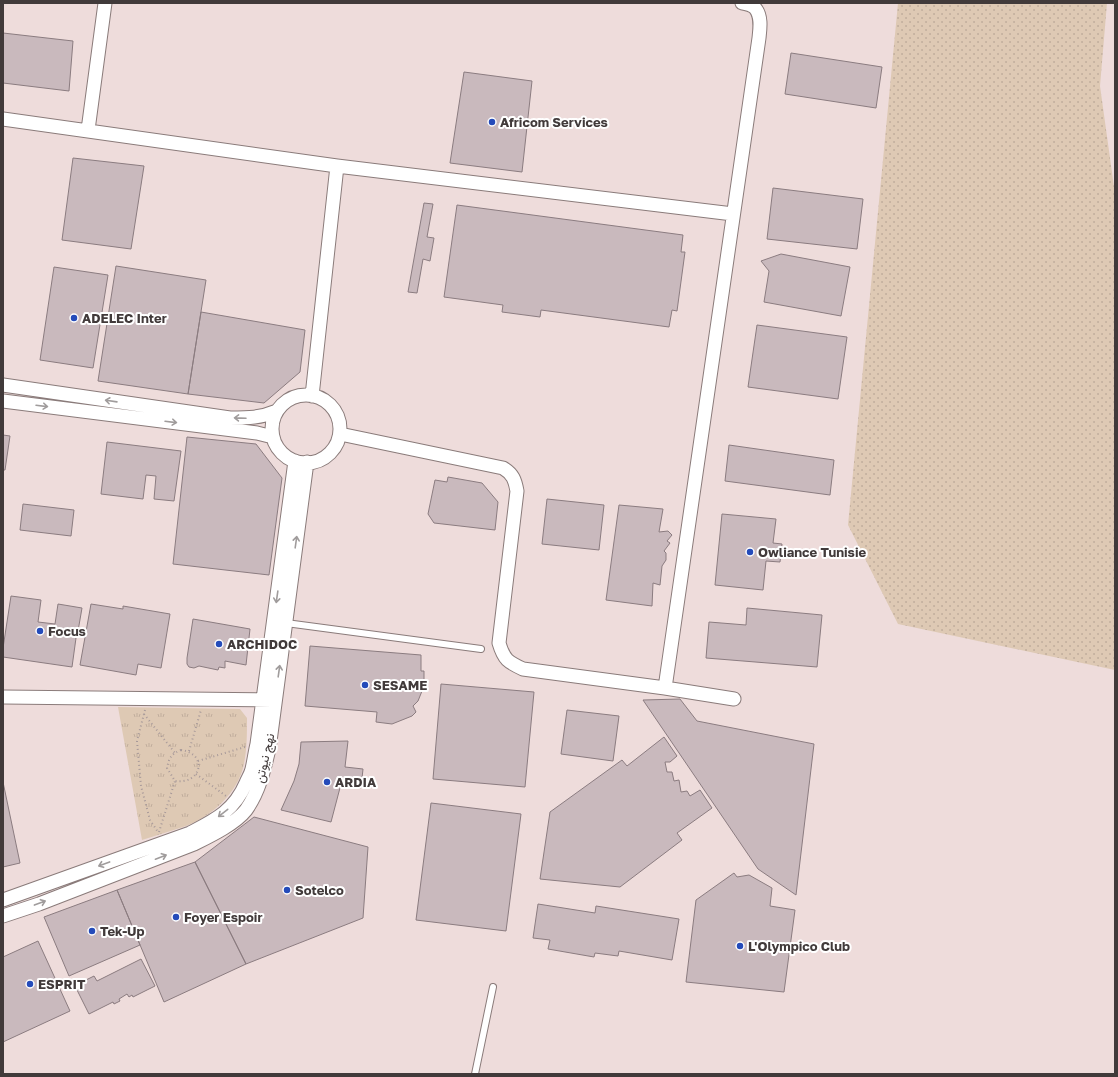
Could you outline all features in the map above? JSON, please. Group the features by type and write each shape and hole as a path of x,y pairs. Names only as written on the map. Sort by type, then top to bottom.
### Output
{"street":[{"path":"88,130 105,3"},
{"path":"664,688 760,26 759,17 755,8 742,3"},
{"path":"3,119 337,166 733,214"},
{"path":"312,396 337,166"},
{"path":"3,385 230,418 266,416 277,411 287,402 299,396 312,396 324,400 334,409 340,421 340,434 335,447 326,456 314,462 301,462 289,458 279,449 274,437 273,424 277,411"},
{"path":"3,401 257,433 274,437"},
{"path":"340,434 503,468 510,472 516,482 517,491 499,643 503,654 511,663 523,669 734,699"},
{"name":"نهج نيوتن","path":"3,916 39,904 194,844 229,825 245,810 241,801 252,770 256,744 269,700 286,623 301,462"},
{"name":"نهج نيوتن","path":"3,900 190,833 222,815 256,792 264,774 269,749 269,700 301,462"},
{"path":"3,697 269,700"}],"lane":[{"path":"286,623 481,649"},
{"path":"475,1074 493,987"}],"path":[{"path":"148,699 137,741 141,786 150,820 158,833 175,781 167,768 169,760 174,753 181,750 189,751 195,755 198,760 196,774 190,780 182,782 175,781"},
{"path":"189,751 204,700"},
{"path":"144,714 174,753"},
{"path":"198,760 256,744"},
{"path":"196,774 241,801"}],"green space":[{"path":"898,3 1107,3 1100,86 1115,194 1115,670 898,624 848,525"},
{"path":"118,707 240,709 247,718 246,753 241,775 230,794 214,810 196,822 142,840"}],"building":[{"path":"3,33 73,41 69,91 3,83"},
{"path":"791,53 882,67 876,108 785,94"},
{"name":"Africom Services","path":"464,72 532,81 522,172 450,163"},
{"path":"73,158 144,166 131,249 62,240"},
{"path":"773,188 863,199 857,249 767,239"},
{"path":"424,203 433,204 427,237 434,238 430,261 423,259 417,293 408,292"},
{"path":"457,205 683,235 681,252 685,252 677,311 672,310 669,327 541,310 540,317 502,312 503,305 444,297"},
{"path":"781,254 850,267 841,316 764,302 769,271 761,261"},
{"path":"116,266 206,280 188,394 98,381"},
{"name":"ADELEC Inter","path":"54,267 108,275 93,368 40,360"},
{"path":"201,312 305,330 300,372 264,403 188,394"},
{"path":"757,325 847,337 838,399 748,387"},
{"path":"3,435 10,436 5,470 3,470"},
{"path":"187,437 256,444 282,478 269,575 173,564"},
{"path":"107,442 181,451 174,501 154,499 156,476 146,475 143,499 101,494"},
{"path":"729,445 834,460 830,495 725,481"},
{"path":"448,477 482,483 498,502 495,530 434,523 428,514 435,480 447,482"},
{"path":"547,499 604,505 599,550 542,544"},
{"path":"23,504 74,510 71,536 20,530"},
{"path":"619,505 663,509 659,532 668,531 672,535 667,541 670,543 664,551 666,553 666,560 662,566 660,585 653,583 652,606 606,600"},
{"name":"Owliance Tunisie","path":"722,514 776,519 773,543 782,544 780,562 766,561 763,590 715,585"},
{"name":"Focus","path":"11,596 41,600 38,622 55,624 58,604 82,608 78,631 74,631 73,637 76,638 72,667 3,657"},
{"path":"91,604 123,609 123,606 170,614 161,668 138,664 136,675 80,665"},
{"path":"747,608 822,615 817,667 706,658 709,622 746,625"},
{"name":"ARCHIDOC","path":"193,619 250,629 246,665 225,661 225,668 219,667 218,670 199,666 194,668 189,667 187,664 187,658"},
{"name":"SESAME","path":"310,646 421,655 421,671 424,671 424,679 422,691 418,701 413,706 416,712 412,716 392,724 376,722 377,712 305,706"},
{"path":"441,684 534,692 525,787 433,779"},
{"path":"680,699 697,721 814,744 796,895 758,869 643,700"},
{"path":"567,710 619,716 613,761 561,754"},
{"path":"664,737 677,756 670,762 665,762 667,772 672,772 674,781 679,780 681,792 687,791 690,796 700,790 712,808 677,833 682,840 620,887 540,879 550,812 622,760 627,766"},
{"name":"ARDIA","path":"348,741 345,767 363,769 361,788 341,784 331,822 281,810 294,781 299,764 301,742"},
{"path":"3,782 20,863 3,867"},
{"path":"431,803 521,814 506,931 416,920"},
{"name":"Sotelco","path":"254,817 368,847 363,918 246,964 195,862"},
{"name":"Foyer Espoir","path":"195,862 246,964 164,1002 117,890"},
{"name":"L'Olympico Club","path":"734,873 737,877 749,875 772,888 770,906 795,910 784,992 686,982 696,900"},
{"name":"Tek-Up","path":"117,890 140,945 69,976 44,917"},
{"path":"538,904 595,913 596,906 679,919 672,960 619,951 618,956 595,953 594,957 548,949 550,940 533,938"},
{"name":"ESPRIT","path":"38,941 70,1011 3,1042 3,957"},
{"path":"141,959 155,986 133,997 132,995 129,997 127,994 119,999 120,1001 114,1004 113,1002 89,1014 77,990 82,988 80,983 94,976 97,981"}],"place":[{"name":"Africom Services","path":"492,122"},
{"name":"ADELEC Inter","path":"74,318"},
{"name":"Owliance Tunisie","path":"750,552"},
{"name":"Focus","path":"40,631"},
{"name":"ARCHIDOC","path":"219,644"},
{"name":"SESAME","path":"365,685"},
{"name":"ARDIA","path":"327,782"},
{"name":"Sotelco","path":"287,890"},
{"name":"Foyer Espoir","path":"176,917"},
{"name":"Tek-Up","path":"92,931"},
{"name":"L'Olympico Club","path":"740,946"},
{"name":"ESPRIT","path":"30,984"}]}
